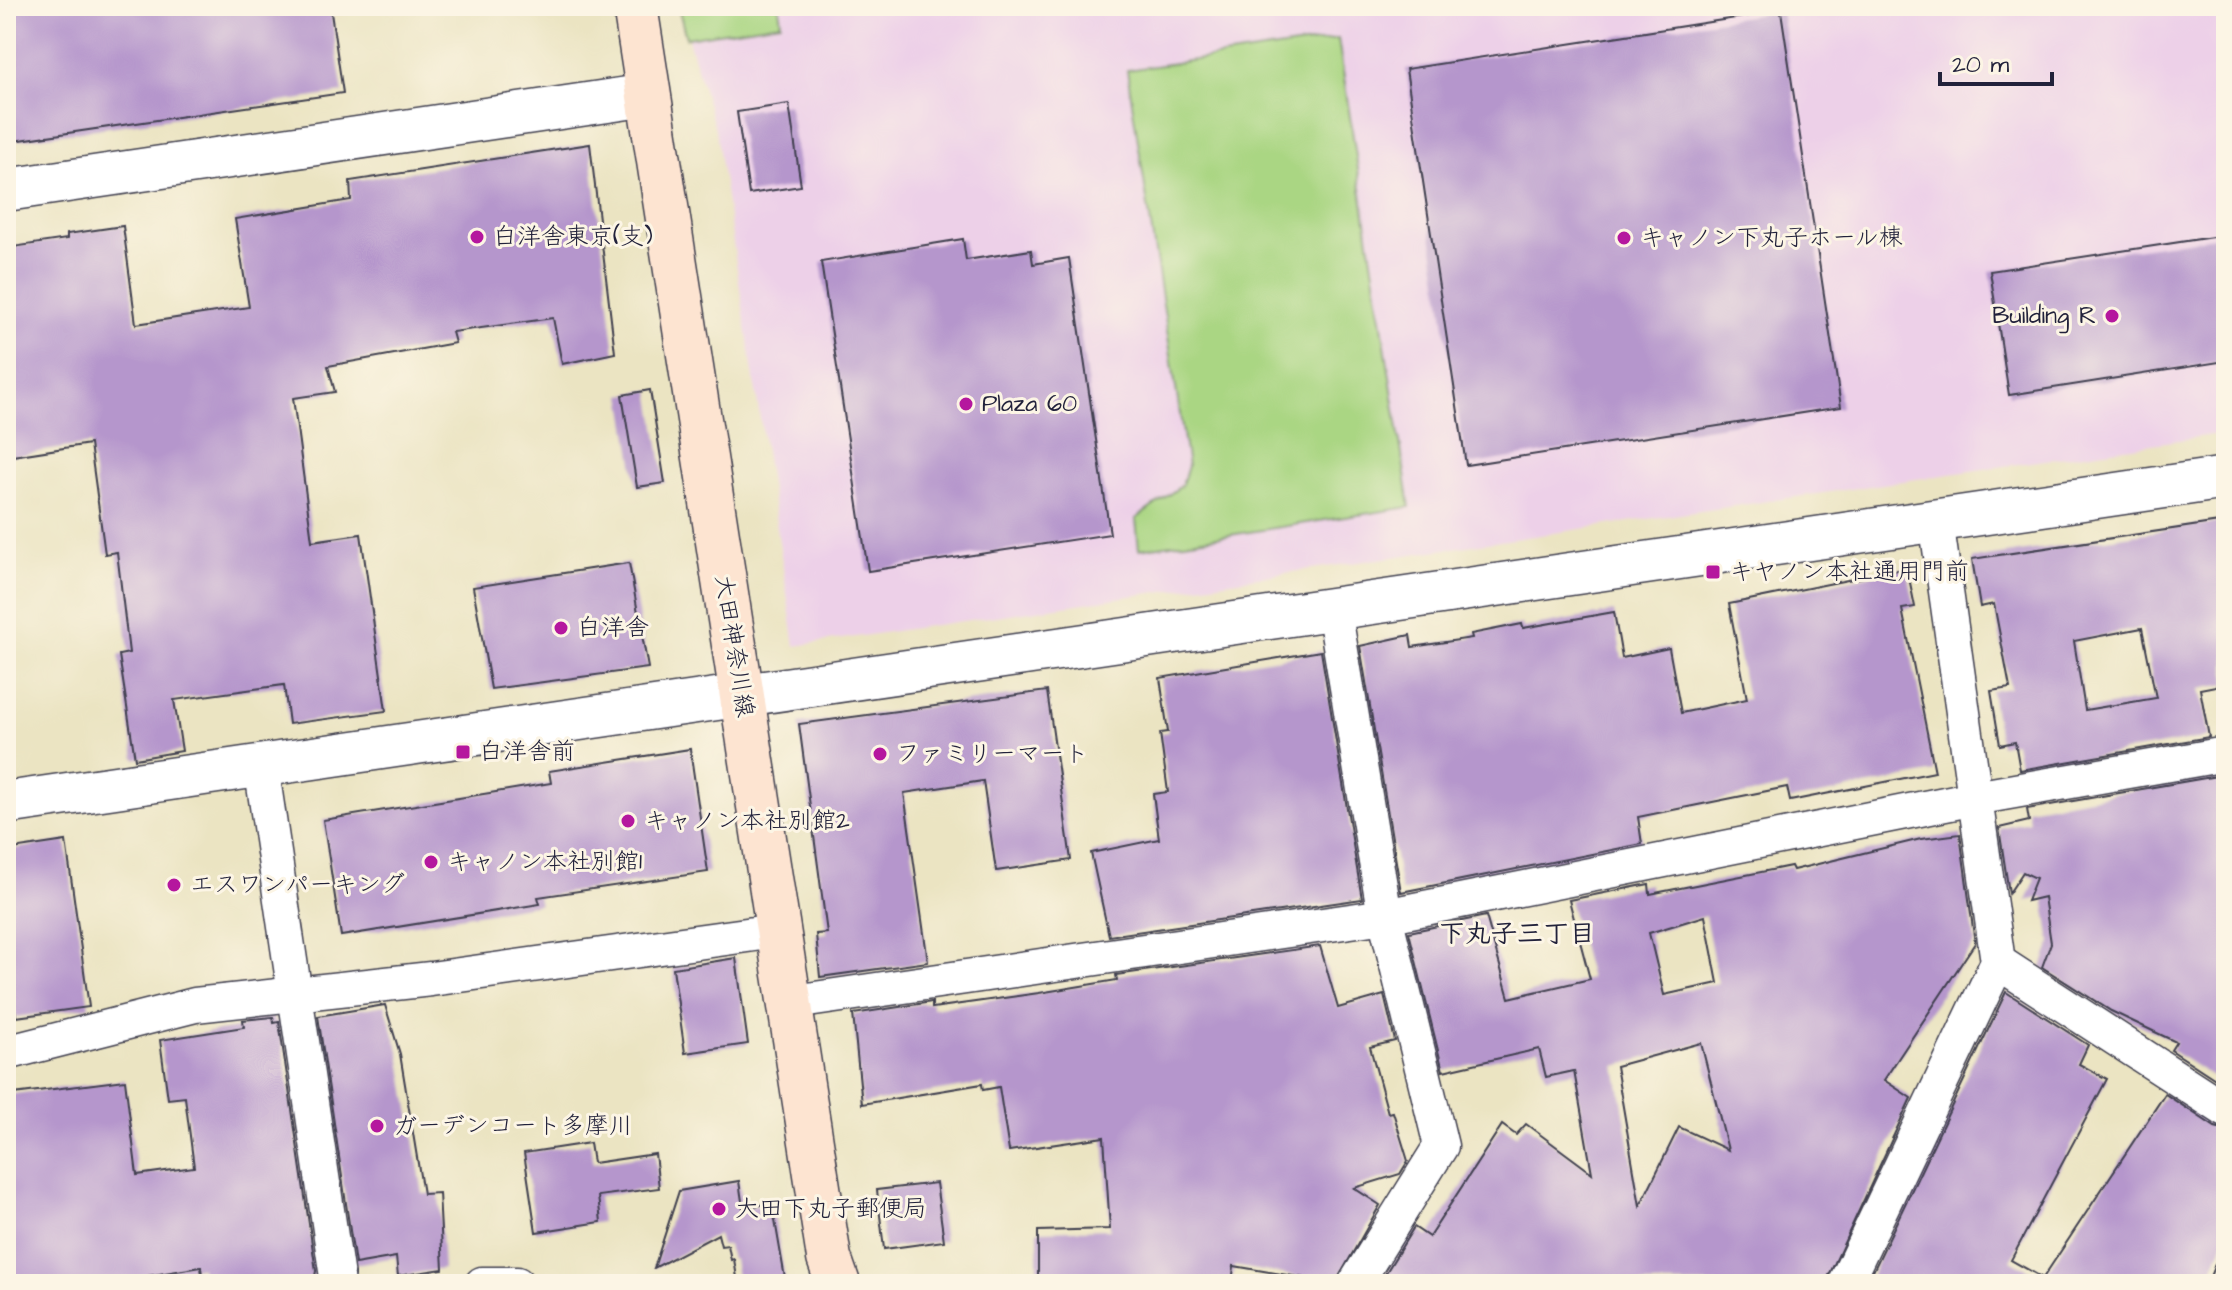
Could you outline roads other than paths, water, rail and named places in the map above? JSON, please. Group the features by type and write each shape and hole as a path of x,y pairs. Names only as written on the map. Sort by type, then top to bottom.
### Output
{"main road":[{"name":"大田神奈川線","path":"635,6 742,696 775,931 829,1258 838,1284"}],"street":[{"path":"6,190 648,95"},
{"path":"6,803 2226,478"},
{"path":"1845,1284 1998,962 1936,520"},
{"path":"1334,609 1385,916 1441,1146 1355,1284"},
{"path":"787,1003 1385,916 1975,798 2226,754"},
{"path":"261,765 338,1284"},
{"path":"6,1053 195,1005 293,995 775,931"},
{"path":"1998,962 2226,1110"},
{"path":"482,1284 517,1284"}],"place":[{"name":"白洋舎東京(支)","path":"477,237"},
{"name":"キャノン下丸子ホール棟","path":"1624,238"},
{"name":"Building R","path":"2112,316"},
{"name":"Plaza 60","path":"966,404"},
{"name":"キヤノン本社通用門前","path":"1713,572"},
{"name":"白洋舎","path":"561,628"},
{"name":"白洋舎前","path":"463,752"},
{"name":"ファミリーマート","path":"880,754"},
{"name":"キャノン本社別館2","path":"628,821"},
{"name":"キャノン本社別館1","path":"431,862"},
{"name":"エスワンパーキング","path":"174,885"},
{"name":"ガーデンコート多摩川","path":"377,1126"},
{"name":"大田下丸子郵便局","path":"719,1209"}],"district":[{"name":"下丸子三丁目","path":"1517,934"}]}
